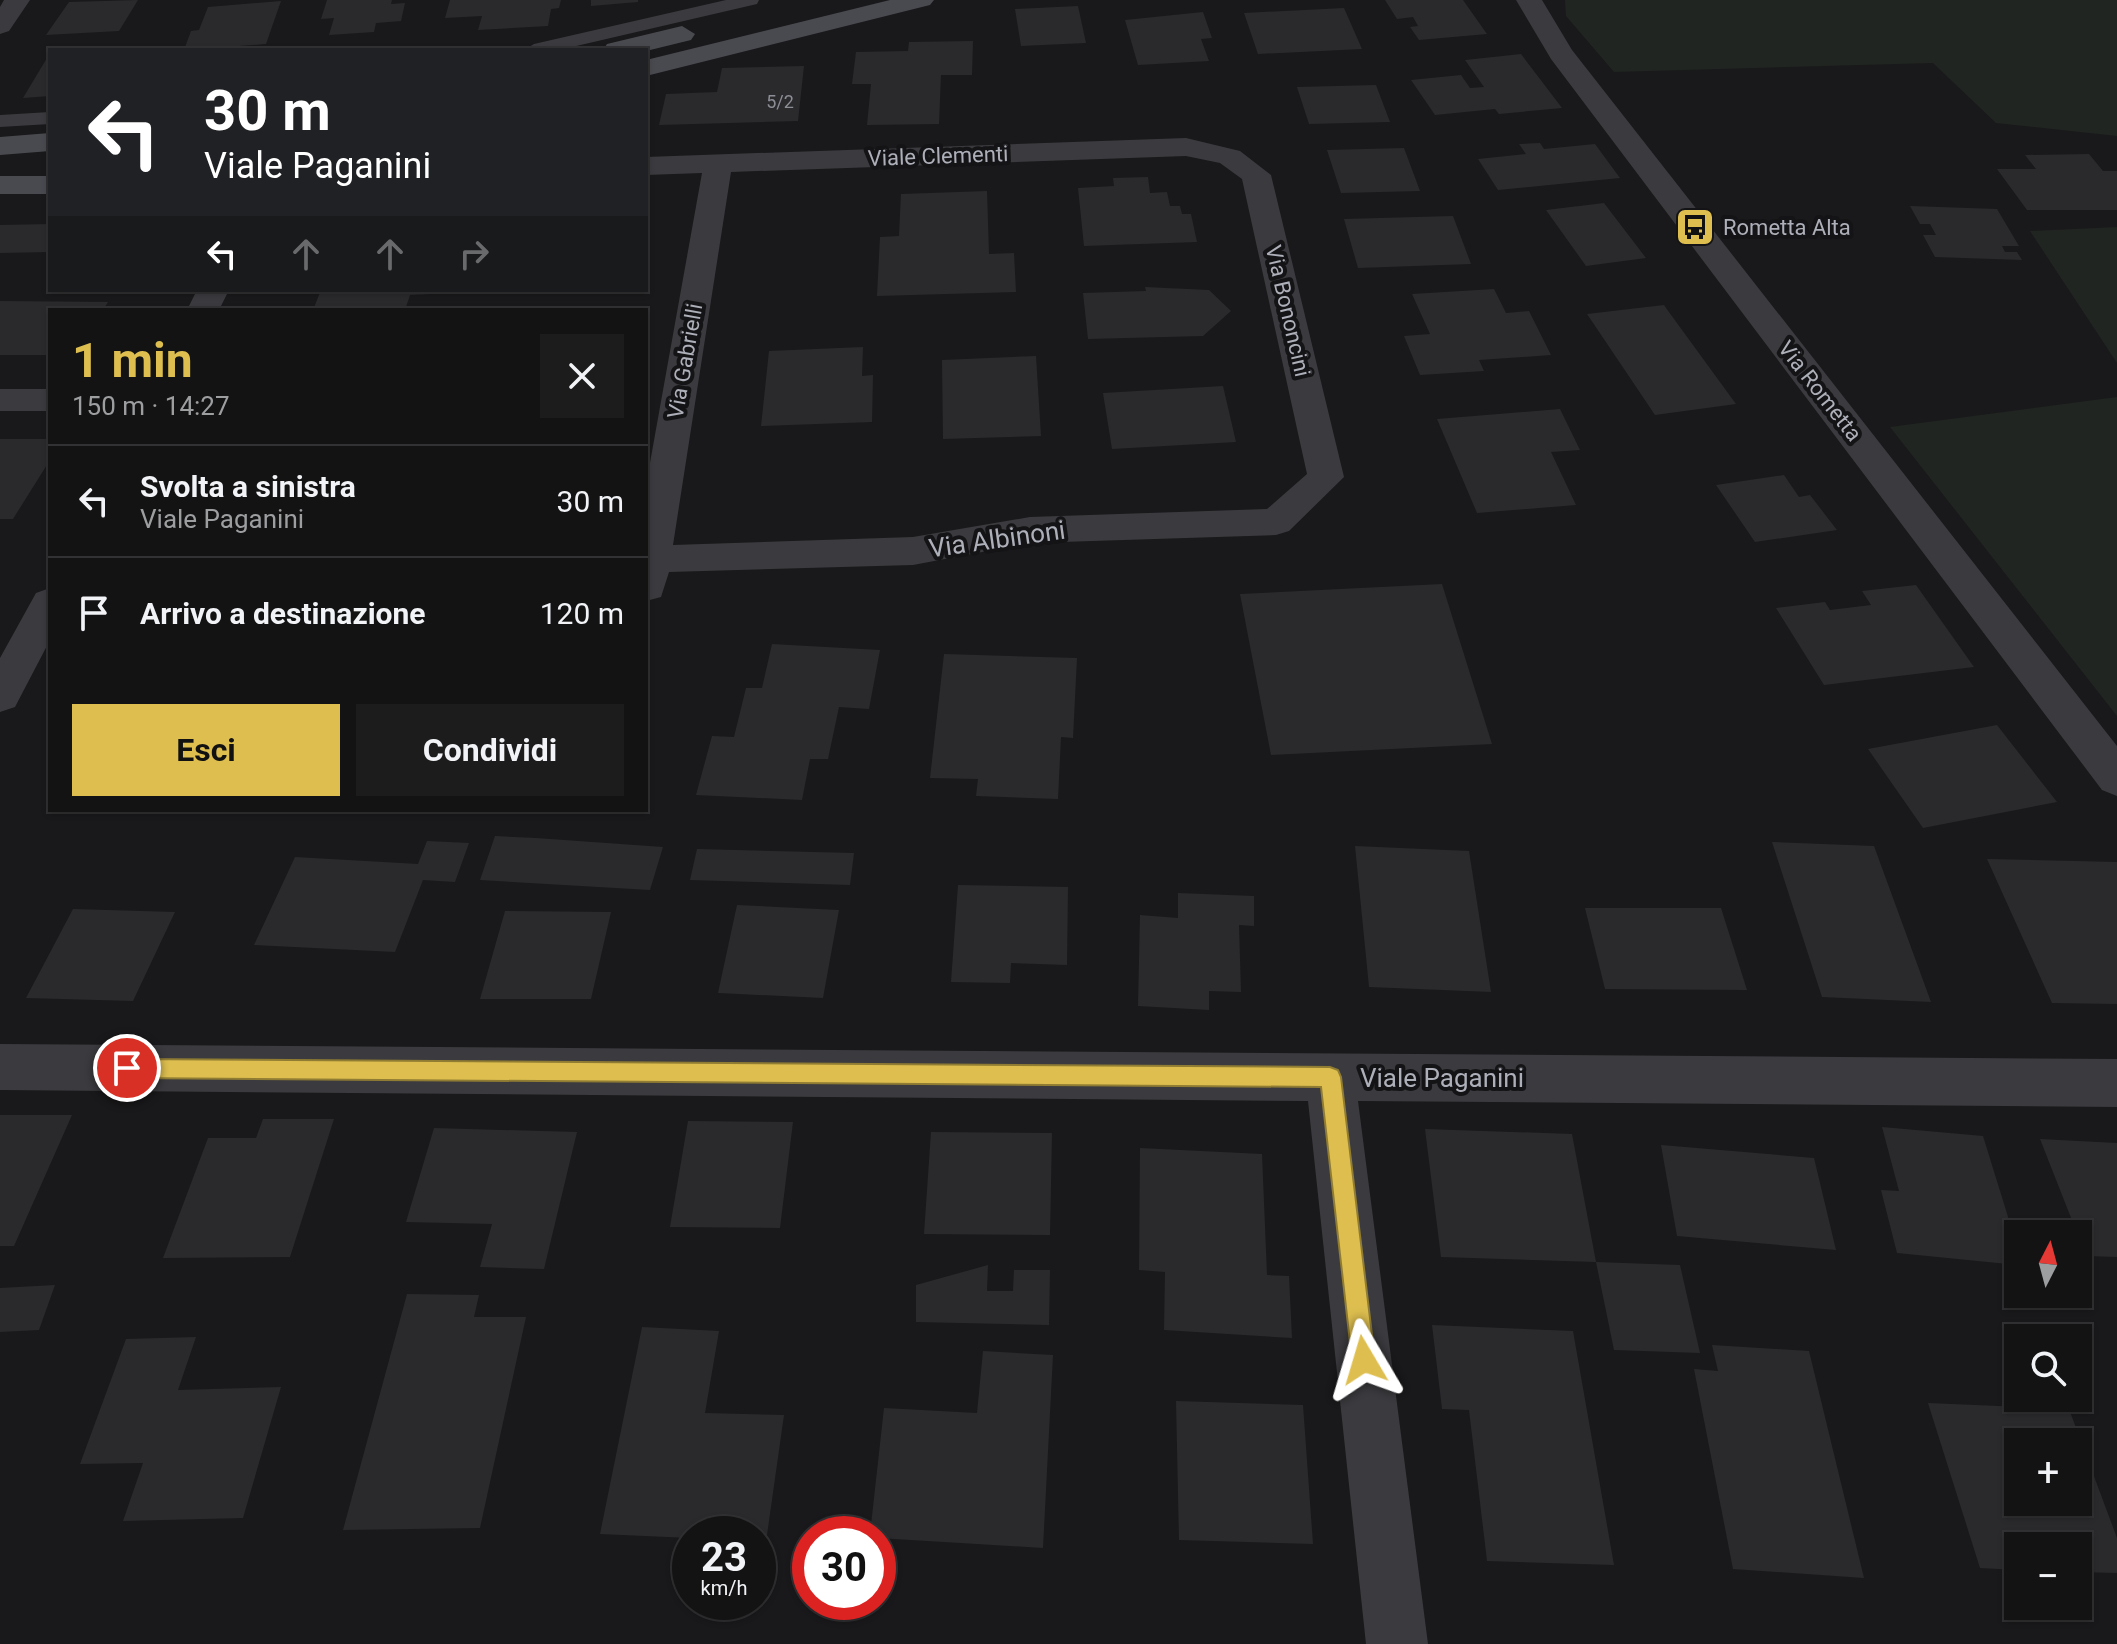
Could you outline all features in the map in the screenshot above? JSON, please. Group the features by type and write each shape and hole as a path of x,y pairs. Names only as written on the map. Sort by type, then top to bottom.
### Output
{"main road":[{"path":"624,48 824,0"},
{"path":"648,68 921,0"},
{"path":"0,146 48,142"},
{"path":"0,185 48,185"}],"street":[{"path":"0,26 17,0"},
{"name":"Via Rometta","path":"1529,0 1560,53 2117,778"},
{"name":"Viale Clementi","path":"648,166 1186,147 1230,157"},
{"name":"Via Bononcini","path":"1230,157 1256,175 1326,477"},
{"name":"Via Gabrielli","path":"649,574 718,163"},
{"path":"0,400 48,400"},
{"name":"Via Albinoni","path":"649,574 913,551 1030,530 1276,522 1326,477"},
{"path":"0,696 40,640 48,610"},
{"name":"Viale Paganini","path":"0,1067 2117,1083"},
{"path":"1330,1077 1397,1644"}],"lane":[{"path":"543,48 750,0"},
{"path":"0,121 48,118"}],"shaded area":[{"path":"1565,0 2117,0 2117,136 1996,123 1933,63 1614,72 1566,16"},
{"path":"2117,227 2117,363 2030,231"},
{"path":"2117,397 2117,716 1890,427"}],"building":[{"path":"138,0 119,31 46,35 69,2"},
{"path":"327,0 392,0 391,4 405,3 401,21 376,23 374,32 329,35 334,18 321,19"},
{"path":"450,0 561,0 559,8 551,9 548,26 478,30 482,16 445,18"},
{"path":"591,0 638,0 638,2 591,6"},
{"path":"1385,0 1463,0 1487,34 1419,40 1410,27 1418,26 1413,17 1397,19"},
{"path":"281,1 266,44 185,48 191,31 199,30 208,7"},
{"path":"1078,6 1086,43 1021,46 1015,9"},
{"path":"1344,8 1362,49 1258,54 1244,13"},
{"path":"1203,12 1212,38 1201,39 1209,61 1138,65 1125,20"},
{"path":"973,41 972,75 941,75 939,124 867,125 871,84 852,84 856,52 908,51 909,42"},
{"path":"1521,54 1562,108 1499,114 1495,109 1435,115 1411,80 1461,75 1470,88 1484,87 1465,60"},
{"path":"48,56 48,96 23,98"},
{"path":"804,66 798,121 659,125 666,94 717,92 722,68"},
{"path":"1376,85 1390,122 1309,124 1297,87"},
{"path":"1540,143 1544,149 1595,144 1620,178 1498,190 1478,159 1526,154 1519,144"},
{"path":"1404,148 1420,191 1341,193 1327,150"},
{"path":"2089,154 2103,171 2117,171 2117,210 2027,210 1997,169 2036,169 2025,155"},
{"path":"1148,177 1150,193 1167,192 1170,206 1180,206 1182,214 1191,214 1197,242 1084,246 1078,188 1114,186 1113,178"},
{"path":"987,191 989,254 1014,253 1016,292 877,296 880,237 899,236 901,194"},
{"path":"1604,203 1646,258 1586,266 1546,210"},
{"path":"1910,206 1997,209 2019,246 2002,246 2005,252 2017,252 2022,260 1935,257 1923,235 1936,235 1930,224 1920,224"},
{"path":"1453,216 1471,264 1358,268 1344,219"},
{"path":"48,224 48,252 0,253 0,225"},
{"path":"1145,287 1209,290 1231,311 1203,336 1088,339 1083,293 1146,291"},
{"path":"1494,289 1506,313 1529,311 1551,355 1479,360 1484,371 1420,375 1404,336 1430,334 1412,294"},
{"path":"320,292 432,292 410,295 406,308 314,308"},
{"path":"0,301 108,302 104,308 48,308 48,355 0,355"},
{"path":"1664,305 1736,404 1655,415 1587,314"},
{"path":"863,347 862,376 873,375 872,422 761,426 769,351"},
{"path":"1036,356 1041,436 943,439 942,360"},
{"path":"1223,386 1236,442 1112,449 1103,393"},
{"path":"1560,409 1580,450 1551,452 1576,505 1477,513 1437,419"},
{"path":"0,439 48,439 48,463 13,519 0,519"},
{"path":"1784,475 1799,497 1810,495 1837,530 1755,542 1716,485"},
{"path":"1442,584 1492,744 1271,755 1240,594"},
{"path":"1916,585 1974,667 1824,685 1776,608 1825,602 1830,610 1871,605 1862,591"},
{"path":"772,644 880,650 869,709 839,707 828,759 810,759 802,800 696,795 712,736 734,737 746,688 762,688"},
{"path":"944,654 1077,658 1073,738 1061,737 1058,799 976,796 978,779 930,778"},
{"path":"1997,725 2057,802 1923,828 1868,749"},
{"path":"495,836 663,847 650,890 480,880"},
{"path":"427,841 469,843 455,882 423,880 395,952 254,945 295,857 418,864"},
{"path":"1772,842 1874,846 1931,1002 1822,997"},
{"path":"1355,846 1469,851 1491,992 1369,987"},
{"path":"697,849 854,853 850,885 690,880"},
{"path":"1987,859 2117,862 2117,1004 2052,1003"},
{"path":"958,885 1068,887 1067,965 1011,963 1010,983 951,982"},
{"path":"1178,893 1254,896 1254,926 1239,925 1241,992 1209,991 1209,1010 1138,1006 1140,915 1178,918"},
{"path":"737,905 839,910 823,998 718,993"},
{"path":"1585,908 1721,908 1747,990 1605,989"},
{"path":"73,909 175,912 133,1001 26,998"},
{"path":"505,911 611,912 591,999 480,999"},
{"path":"0,1115 72,1115 14,1246 0,1246"},
{"path":"263,1119 334,1119 290,1257 163,1258 208,1138 256,1138"},
{"path":"688,1121 793,1122 780,1228 670,1227"},
{"path":"1882,1127 1983,1136 2009,1220 2004,1220 2004,1264 1897,1253 1881,1190 1899,1191"},
{"path":"434,1128 577,1132 544,1269 480,1267 492,1224 406,1222"},
{"path":"1425,1129 1572,1134 1596,1262 1441,1257"},
{"path":"931,1132 1052,1133 1050,1235 924,1234"},
{"path":"2040,1139 2117,1143 2117,1257 2092,1256 2092,1220 2072,1220"},
{"path":"1661,1145 1814,1158 1836,1250 1677,1236"},
{"path":"1140,1148 1262,1154 1267,1275 1289,1276 1292,1338 1164,1330 1165,1272 1139,1270"},
{"path":"1596,1262 1680,1265 1700,1353 1614,1350"},
{"path":"988,1265 987,1291 1013,1291 1014,1270 1050,1270 1049,1325 916,1322 916,1285"},
{"path":"55,1285 39,1330 0,1332 0,1288"},
{"path":"407,1294 479,1295 474,1317 526,1317 480,1528 343,1530"},
{"path":"1432,1325 1573,1331 1614,1565 1487,1561 1469,1410 1442,1409"},
{"path":"642,1327 719,1331 705,1413 784,1415 770,1516 672,1516 672,1537 600,1534"},
{"path":"196,1337 178,1390 281,1387 243,1518 123,1521 143,1463 80,1464 126,1339"},
{"path":"1712,1345 1809,1351 1864,1578 1733,1569 1694,1369 1718,1371"},
{"path":"983,1351 1053,1355 1043,1548 896,1539 896,1516 872,1516 884,1408 977,1413"},
{"path":"1176,1401 1303,1405 1313,1544 1179,1540"},
{"path":"1928,1403 2004,1406 2004,1412 2070,1412 2076,1428 2004,1428 2004,1516 2092,1516 2092,1471 2117,1538 2117,1573 2092,1572 2092,1532 2004,1532 2004,1569 1980,1568"}],"place":[{"name":"Rometta Alta","path":"1695,227"}],"route":[{"path":"127,1068 1330,1077 1364,1360"}]}
